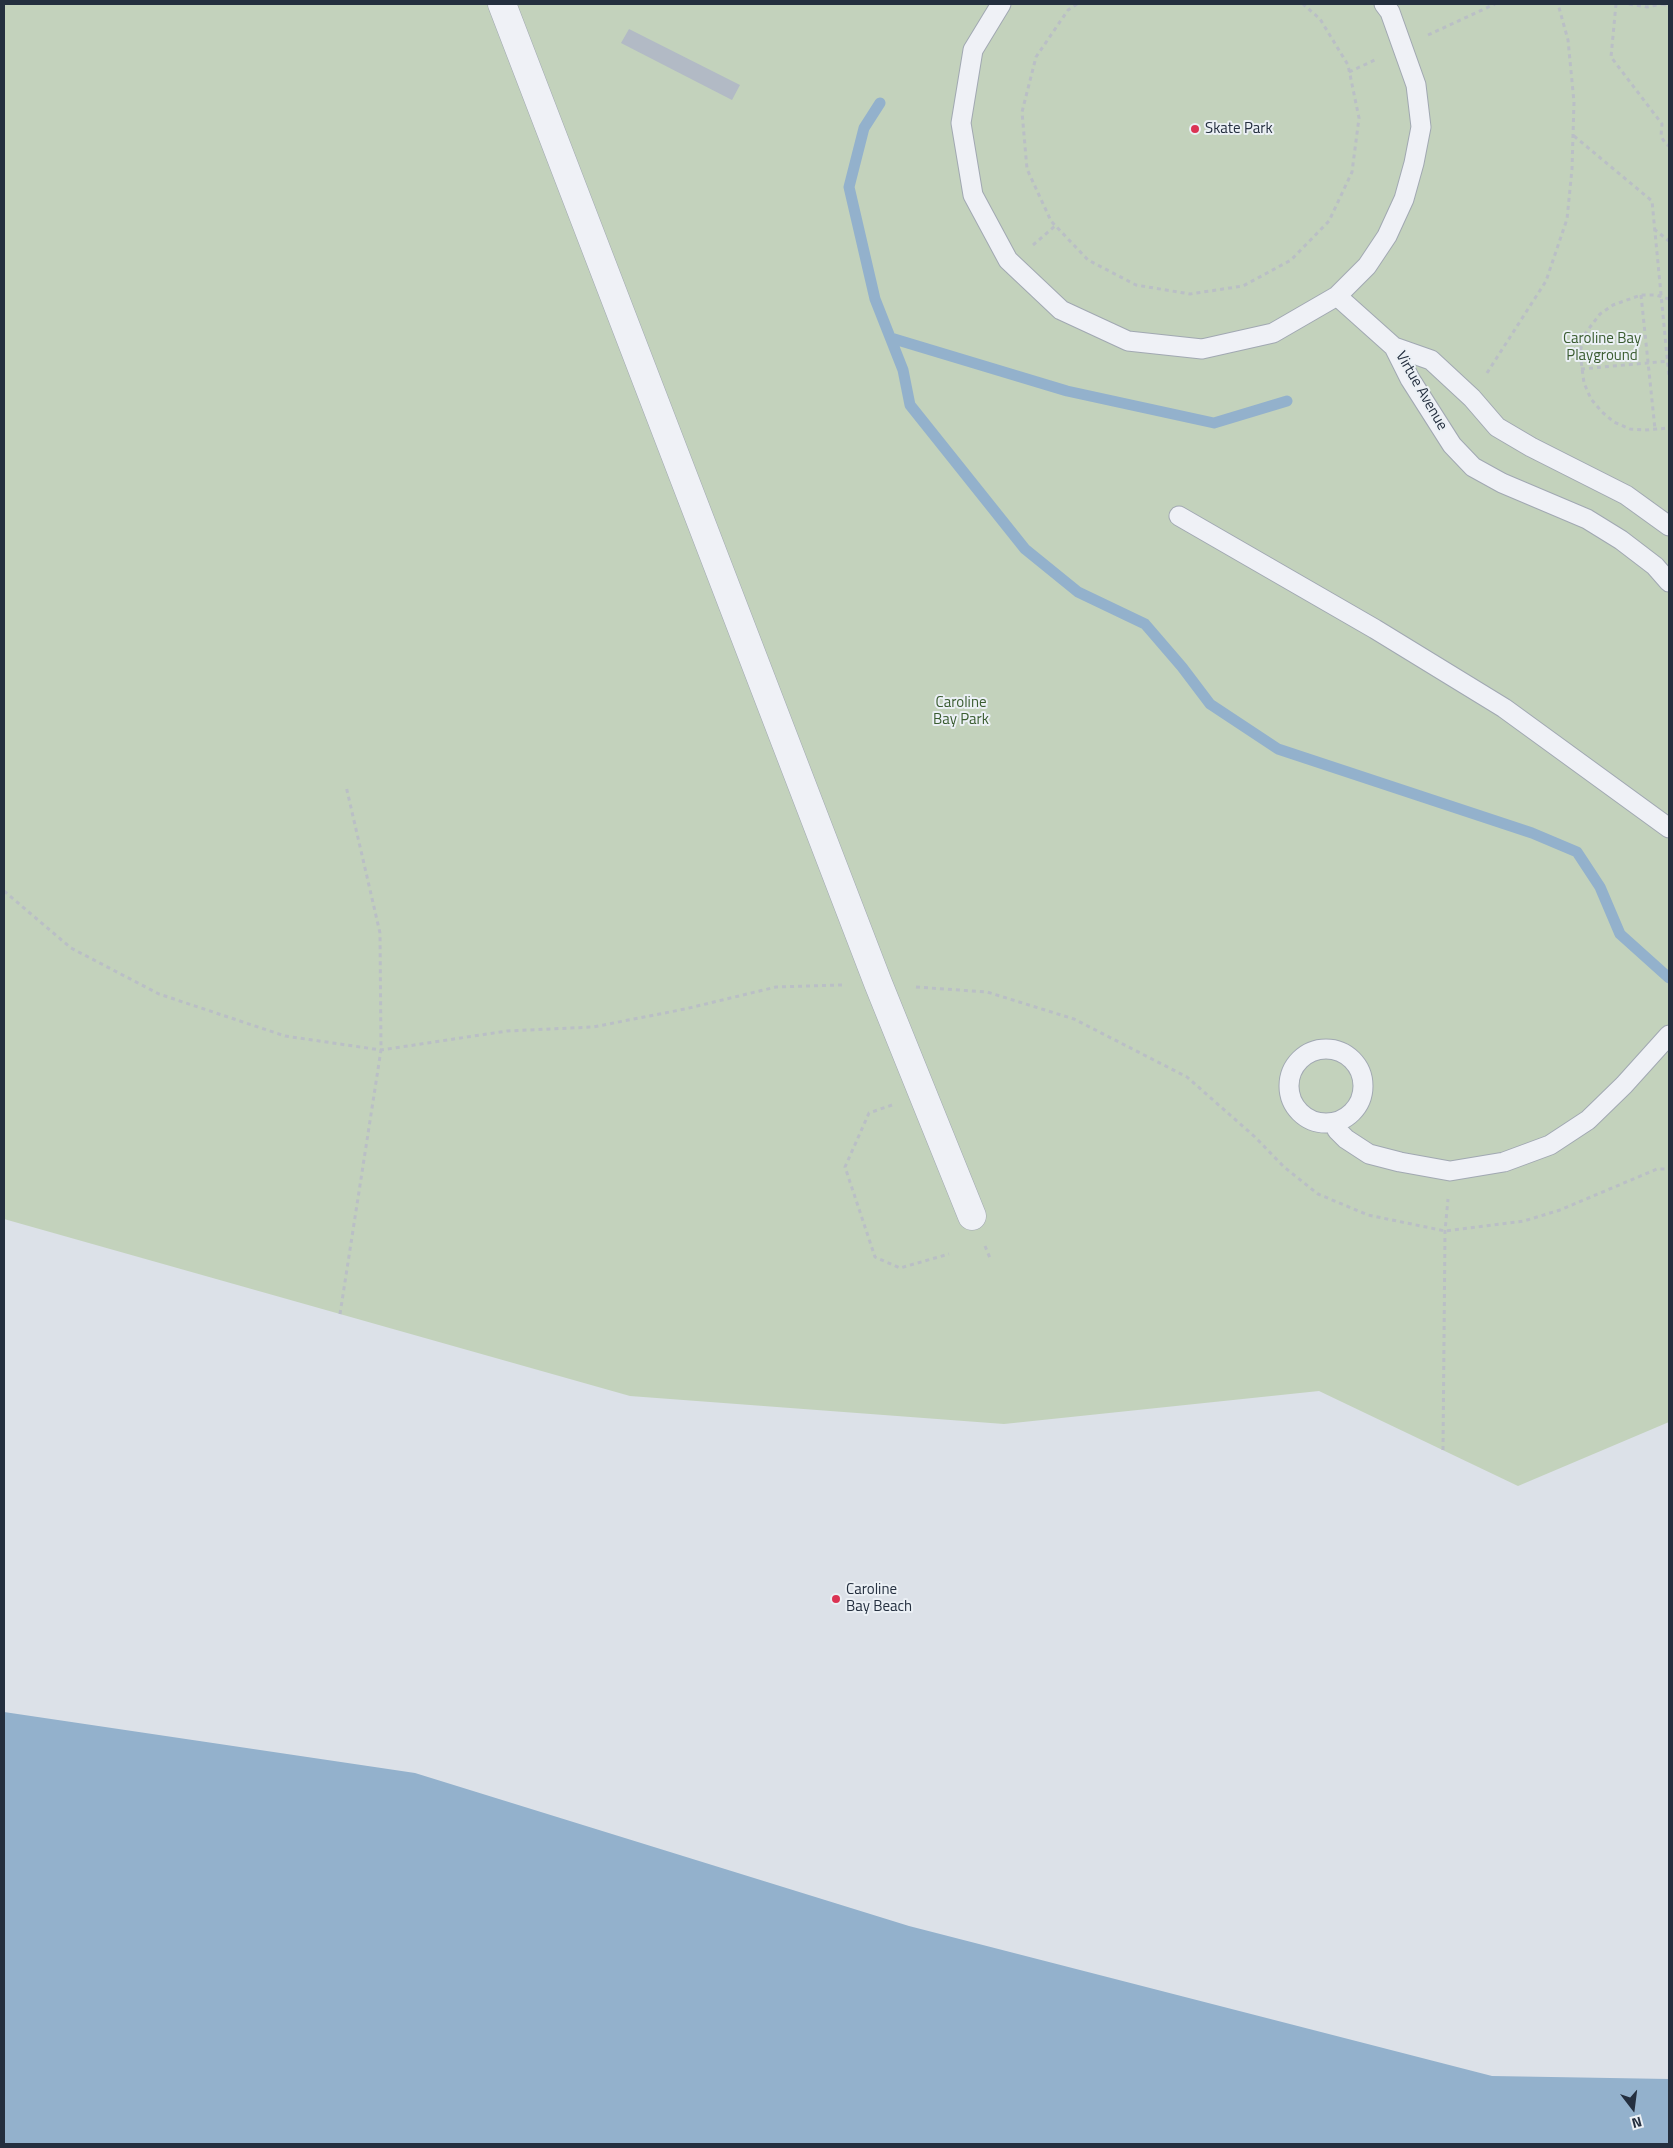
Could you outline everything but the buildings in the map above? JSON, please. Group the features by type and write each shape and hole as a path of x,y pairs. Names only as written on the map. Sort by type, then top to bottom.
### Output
{"street":[{"path":"502,4 878,984 972,1216"}],"lane":[{"path":"1001,4 973,50 961,123 973,195 1008,260 1061,310 1128,341 1202,349 1273,333 1337,296 1367,266 1387,236 1404,199 1421,127 1416,85 1390,12 1384,4"},
{"path":"1337,296 1394,347"},
{"name":"Virtue Avenue","path":"1394,347 1431,360 1466,393 1497,427 1531,448 1626,495 1669,526"},
{"name":"Virtue Avenue","path":"1394,347 1410,379 1452,445 1474,467 1502,484 1587,519 1621,540 1655,566 1669,582"},
{"path":"1179,516 1375,629 1504,708 1669,828"},
{"path":"1336,1122 1337,1130 1346,1139 1370,1154 1400,1162 1450,1171 1504,1162 1550,1145 1588,1120 1624,1085 1669,1036"}],"path":[{"path":"1077,4 1068,10 1036,57 1022,112 1027,169 1051,221 1088,260 1136,285 1190,294 1243,286 1292,260 1329,221 1352,172 1359,118 1348,65 1320,19 1303,4"},
{"path":"1466,393 1490,371 1546,281 1567,219 1574,136 1574,102 1568,40 1558,4"},
{"path":"1616,4 1611,57 1662,124 1661,136 1669,146"},
{"path":"1629,4 1647,7 1662,4 1669,6"},
{"path":"1574,136 1652,201 1669,377"},
{"path":"1654,229 1669,241"},
{"path":"1641,295 1655,429"},
{"path":"1669,299 1641,295 1613,305 1600,314 1584,335 1580,353 1584,383 1591,399 1602,412 1614,422 1630,428 1669,428"},
{"path":"1581,369 1668,361"},
{"path":"340,1314 381,1050 380,933 346,786"},
{"path":"4,891 71,948 159,994 285,1036 381,1050 508,1031 593,1027 685,1009 776,987 878,984 987,992 1074,1019 1187,1077 1255,1137 1284,1168 1318,1194 1368,1215 1445,1231 1524,1221 1560,1210 1657,1169 1669,1169"},
{"path":"924,1094 869,1113 845,1167 875,1257 900,1268 949,1254"},
{"path":"1443,1450 1445,1231"}],"green space":[{"name":"Caroline Bay Park","path":"4,4 1669,4 1669,1422 1518,1486 1319,1391 1004,1424 630,1396 4,1219"}],"water":[{"path":"4,1712 415,1773 909,1926 1492,2076 1669,2079 1669,2144 4,2144"}],"waterway":[{"path":"880,103 864,128 849,187 875,299 903,370 910,405 1025,549 1078,592 1145,624 1182,667 1210,704 1278,749 1532,833 1577,852 1600,887 1620,934 1669,978"},
{"path":"891,338 1067,391 1214,423 1287,401"}],"place":[{"name":"Skate Park","path":"1195,129"},
{"name":"Caroline Bay Beach","path":"836,1599"}],"park label":[{"name":"Caroline Bay Playground","path":"1602,348"}]}
